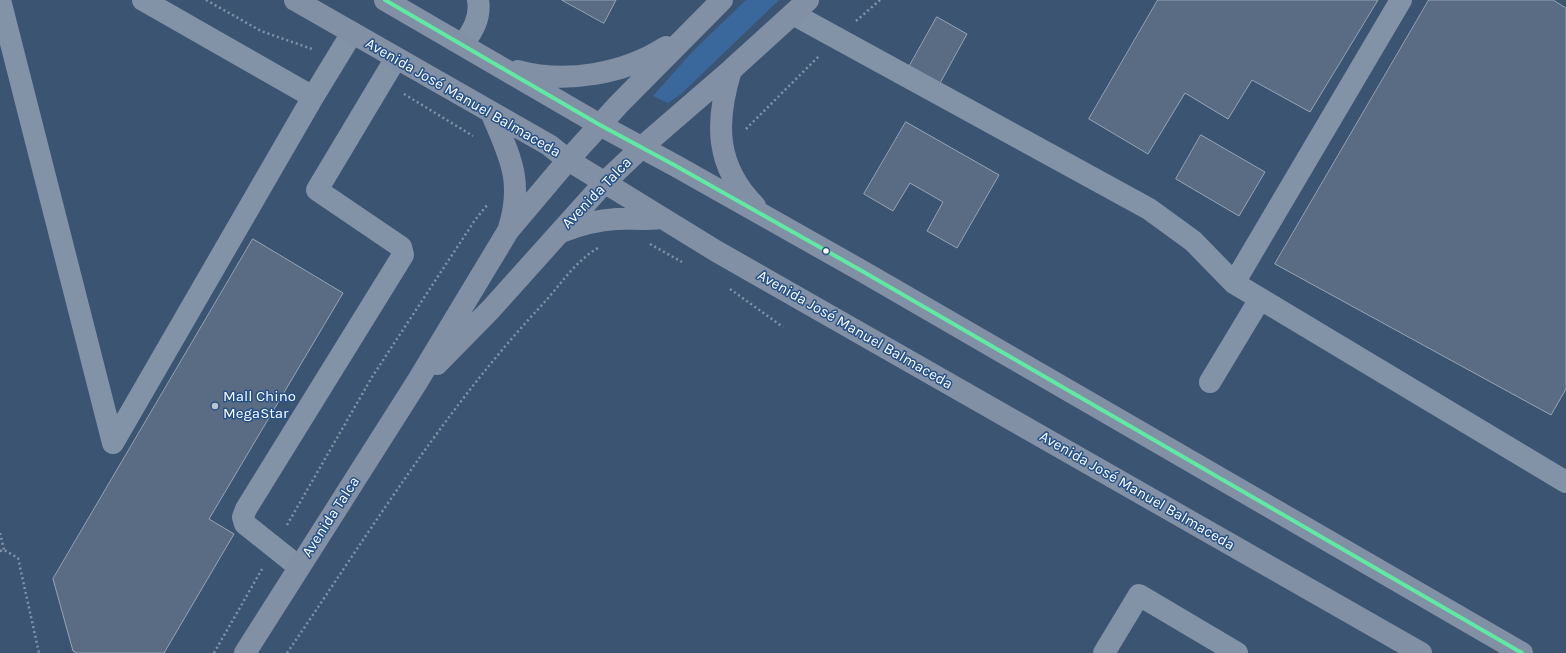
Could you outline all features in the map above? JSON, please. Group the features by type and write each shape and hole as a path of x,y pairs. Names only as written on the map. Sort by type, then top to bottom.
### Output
{"main road":[{"name":"Avenida José Manuel Balmaceda","path":"295,0 549,145 568,160 660,218 1421,653"},
{"path":"385,0 501,66 600,125 642,147 770,221 869,275 1522,653"},
{"name":"Avenida Talca","path":"245,653 417,382 508,231 568,160 600,125 722,0"},
{"name":"Avenida Talca","path":"417,382 450,352 486,314 605,182 642,147 731,70 800,7"},
{"path":"501,66 548,76 573,76 598,73 641,60 680,38 697,24"},
{"path":"731,70 721,110 720,131 722,152 729,170 739,187 770,221"},
{"path":"491,112 511,159 515,178 516,196 508,231"},
{"path":"558,233 597,221 617,219 646,220 660,218"}],"lane":[{"path":"0,0 113,443 313,97 352,33"},
{"path":"143,0 313,97"},
{"path":"463,44 475,25 478,14 478,0"},
{"path":"1234,283 1401,0"},
{"path":"800,7 837,39 1149,209 1193,241 1234,283 1566,482"},
{"path":"299,567 245,524 243,517 246,509 403,255 401,247 317,190 396,58"},
{"path":"1210,382 1260,299"},
{"path":"1104,653 1139,595 1237,653"}],"path":[{"path":"722,152 837,39 880,0"},
{"path":"214,653 372,378 475,220 506,183 515,178"},
{"path":"645,241 686,263"},
{"path":"287,653 458,406 530,318 581,261 601,246"},
{"path":"724,285 748,304 783,327"},
{"path":"0,533 4,550"},
{"path":"0,551 4,550 18,558 39,653"}],"shaded area":[{"path":"746,0 779,0 681,94 668,103 653,96 692,52"}],"building":[{"path":"562,0 616,0 604,23"},
{"path":"1158,0 1378,0 1310,112 1252,80 1228,119 1185,93 1148,154 1089,119"},
{"path":"1429,0 1553,0 1566,8 1566,389 1551,415 1275,264"},
{"path":"937,17 967,34 939,85 909,67"},
{"path":"906,122 999,175 957,248 927,231 943,202 910,183 893,211 864,194"},
{"path":"1201,135 1265,172 1239,216 1176,179"},
{"name":"Mall Chino MegaStar","path":"253,239 343,293 209,519 234,534 164,653 77,653 73,651 53,579"}],"transit line":[{"path":"385,0 600,125 862,271 1522,653"}],"place":[{"name":"Mall Chino MegaStar","path":"215,406"}]}
